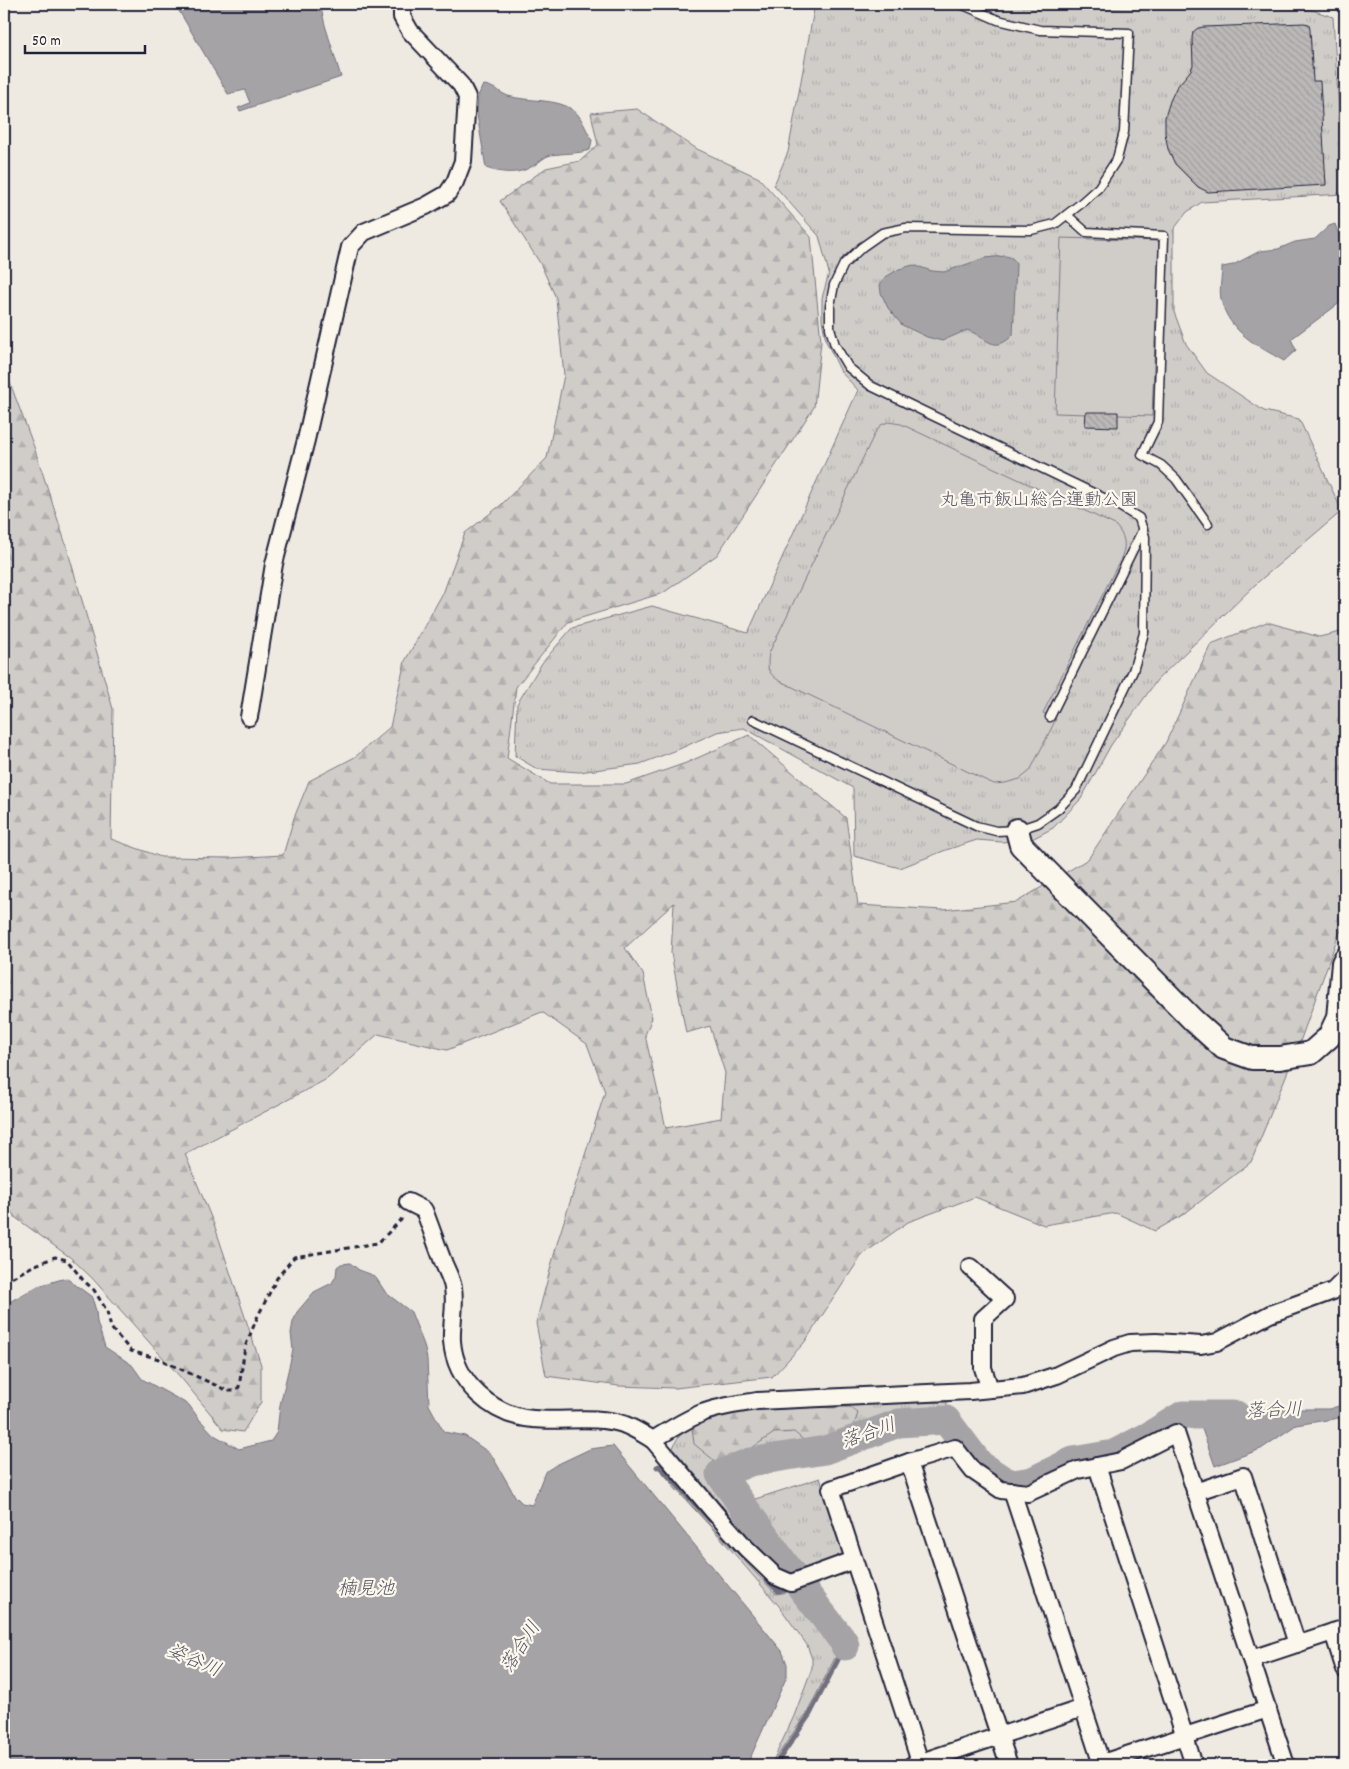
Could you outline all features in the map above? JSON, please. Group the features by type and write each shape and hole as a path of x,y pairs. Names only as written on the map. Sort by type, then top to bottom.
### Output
{"street":[{"path":"249,717 274,564 306,440 350,247 364,232 426,206 447,194 455,182 463,161 467,97 461,85 410,31 402,18 402,4"},
{"path":"1017,830 1020,845 1193,1020 1224,1048 1252,1058 1280,1058 1311,1053 1329,1037 1338,1018 1339,990 1345,959"},
{"path":"408,1202 424,1210 453,1288 452,1343 457,1361 475,1392 490,1404 519,1418 605,1420 633,1428 653,1440 746,1548 775,1576 791,1583 854,1560"},
{"path":"970,1267 1005,1298 983,1319 983,1368 990,1389"},
{"path":"653,1440 703,1413 723,1407 757,1401 1023,1386 1048,1378 1114,1348 1130,1343 1156,1342 1201,1345 1217,1342 1270,1314 1333,1291 1345,1279"},
{"path":"1083,1708 917,1764 831,1489 955,1448 973,1471 1001,1490 1028,1493 1078,1470 1121,1461 1176,1433 1286,1765"},
{"path":"909,1462 1008,1765"},
{"path":"1097,1466 1194,1765"},
{"path":"1195,1492 1242,1476 1297,1644"},
{"path":"1012,1491 1102,1764 1268,1709"},
{"path":"1251,1659 1339,1630 1345,1670"}],"lane":[{"path":"753,720 976,826 996,831 1017,830 1038,823 1058,809 1076,790 1133,671 1144,633 1145,537 1139,518 1114,503 872,386 848,367 835,345 830,328 830,306 834,285 844,264 862,247 882,234 906,228 1031,230 1054,224 1099,187 1117,158 1124,132 1129,33 1040,30 998,20 961,4"},
{"path":"1067,215 1086,232 1164,236 1158,422 1142,456 1161,465 1176,479 1208,524"},
{"path":"1050,717 1143,529"}],"path":[{"path":"4,1282 56,1257 67,1260 94,1290 107,1311 111,1328 131,1351 159,1359 234,1391 238,1387 245,1347 256,1318 277,1278 294,1257 378,1243 401,1220 408,1202"}],"green space":[{"name":"丸亀市飯山総合運動公園","path":"815,4 1035,4 1076,9 1137,6 1269,6 1312,10 1333,17 1344,194 1202,202 1187,212 1174,229 1174,312 1186,344 1207,373 1264,411 1299,419 1342,511 1258,582 1157,680 1111,745 1081,799 1053,828 1032,839 1002,842 977,840 900,868 854,856 853,788 744,728 717,732 640,764 579,772 537,769 515,756 517,704 542,663 572,628 652,606 748,633 858,390 841,372 826,341 822,320 822,298 829,273 819,236 774,185 788,152"},
{"path":"637,109 697,149 759,178 811,237 821,342 814,407 717,555 663,593 568,622 516,687 507,758 550,784 626,784 686,763 749,735 846,818 858,905 943,910 1017,902 1088,859 1166,742 1211,644 1267,622 1319,637 1345,631 1345,923 1338,936 1301,1039 1251,1162 1184,1214 1155,1231 1116,1213 1044,1225 975,1197 908,1222 862,1255 804,1343 772,1377 675,1388 619,1386 546,1376 536,1323 558,1240 605,1092 587,1044 542,1012 447,1050 378,1034 327,1079 185,1154 215,1227 261,1365 261,1402 243,1432 223,1429 182,1379 92,1278 71,1258 16,1218 4,1202 4,367 34,447 67,548 113,709 111,839 161,857 229,858 283,855 294,818 309,781 355,757 390,727 405,661 444,591 465,533 501,505 547,458 564,375 556,298 540,263 500,201 546,168 580,161 598,145 591,113","holes":["674,903 671,953 686,1033 710,1026 725,1073 721,1118 666,1128 645,1035 652,1018 643,974 625,948"]},
{"path":"1061,238 1159,241 1152,416 1055,413"},
{"path":"888,422 901,424 1115,525 1123,537 1124,549 1121,558 1043,713 1056,719 1030,771 1020,779 994,784 778,680 769,669 769,653 875,433 881,425"},
{"path":"947,1402 945,1417 899,1419 820,1447 747,1460 714,1472 783,1569 766,1558 673,1448 687,1426 708,1416 758,1405"},
{"path":"850,1407 858,1413 852,1431 807,1443 794,1432 774,1433 734,1460 715,1461 694,1444 692,1427 712,1418 757,1408"},
{"path":"820,1478 844,1552 839,1559 797,1573 743,1503"},
{"path":"673,1486 776,1594 799,1590 841,1643 808,1711 771,1765 794,1716 812,1668 812,1659 807,1645 779,1606"}],"water":[{"path":"175,4 320,4 341,77 240,111 238,108 250,103 245,90 228,94"},
{"path":"483,85 508,96 551,102 573,110 592,140 590,150 551,155 526,170 515,172 503,172 486,168 477,114 478,96"},
{"path":"1335,224 1345,252 1345,301 1291,339 1296,350 1284,361 1245,337 1230,320 1221,299 1222,267 1233,265 1260,251 1278,249 1295,242 1315,239 1329,226"},
{"path":"1005,256 1012,258 1016,264 1013,335 1000,344 990,343 967,330 942,341 927,337 902,325 888,308 881,293 880,285 884,278 899,269 913,265 932,271 944,272 985,258"},
{"name":"楠見池","path":"350,1263 359,1270 376,1278 386,1293 411,1312 424,1345 427,1359 429,1405 444,1432 465,1436 491,1454 515,1496 522,1503 532,1505 545,1472 556,1465 590,1449 613,1446 782,1651 787,1664 787,1676 747,1765 4,1765 4,1305 38,1286 66,1278 92,1297 105,1347 132,1365 142,1379 189,1405 214,1435 239,1449 271,1441 277,1432 280,1405 293,1350 291,1333 297,1312 314,1292 332,1283 336,1276 337,1267 341,1264"},
{"path":"1345,1404 1345,1417 1296,1425 1261,1449 1215,1466 1196,1412 1208,1409 1329,1409"}],"building":[{"path":"1309,24 1310,30 1313,81 1320,81 1326,185 1208,192 1198,187 1175,164 1168,149 1165,133 1165,117 1170,101 1176,88 1193,65 1193,32 1198,28 1204,27"},
{"path":"1086,412 1118,412 1118,427 1085,426"}],"waterway":[{"name":"落合川","path":"845,1646 844,1642 801,1587 720,1474 750,1462 825,1450 899,1423 946,1420 980,1465 1003,1480 1013,1484 1032,1481 1073,1461 1114,1454 1183,1415 1236,1415"},
{"name":"落合川","path":"657,1467 659,1466 710,1520"},
{"name":"落合川","path":"766,1579 778,1591 792,1588"},
{"path":"775,1765 810,1714 845,1646"}],"water label":[{"name":"姿谷川","path":"193,1662"}]}
